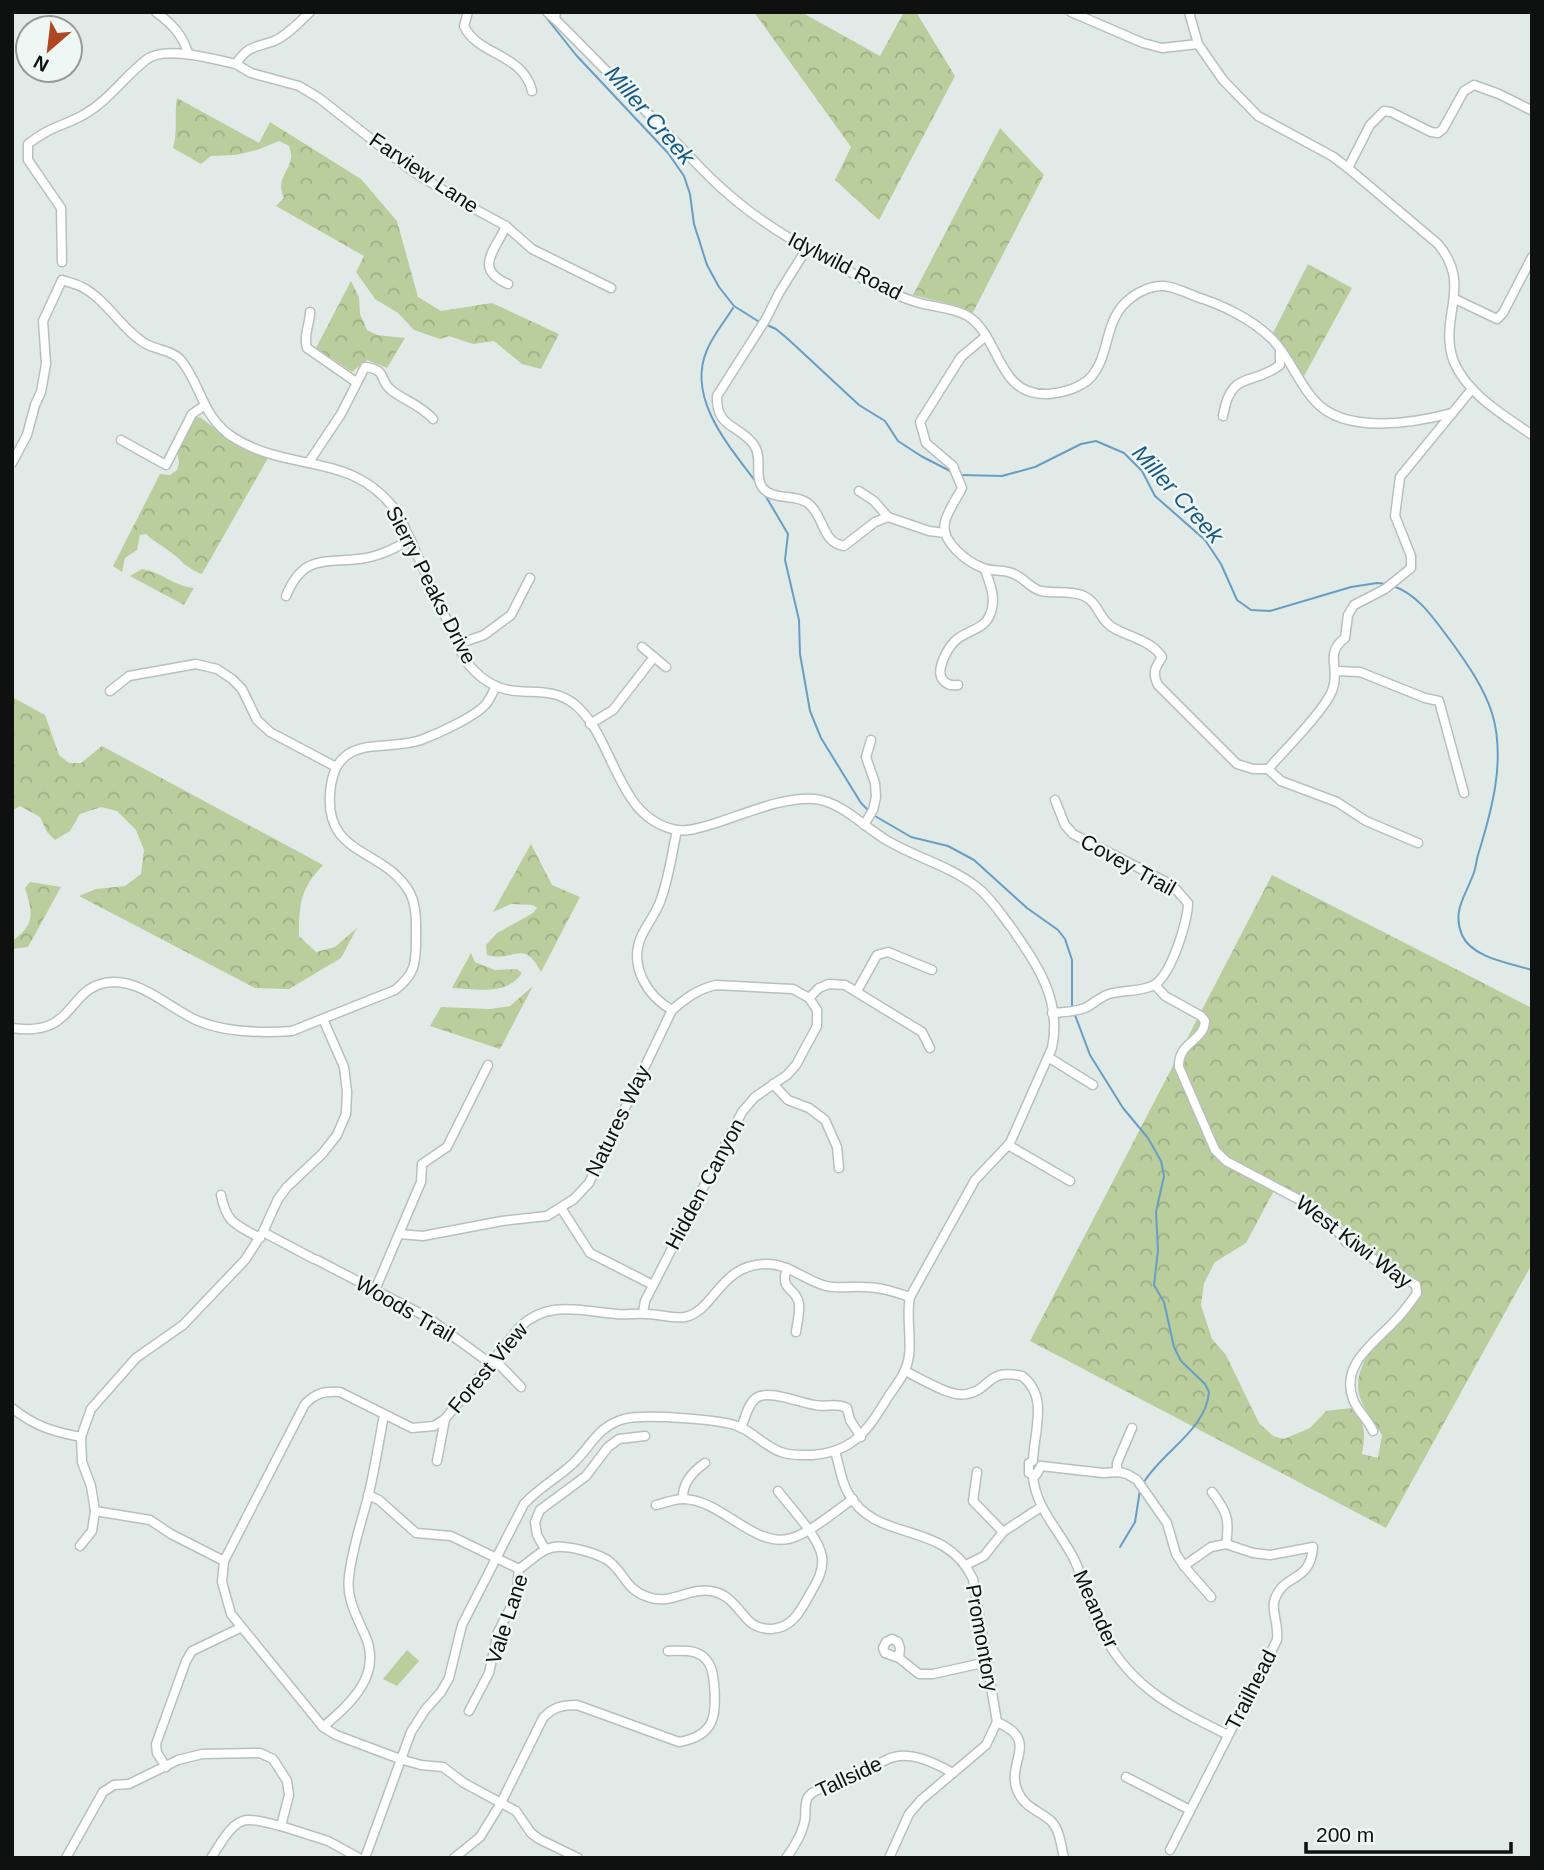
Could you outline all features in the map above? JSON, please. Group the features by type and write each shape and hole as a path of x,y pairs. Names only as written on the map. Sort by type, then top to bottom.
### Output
{"street":[{"path":"62,262 61,208 29,160 28,144 44,131 84,114 99,104 148,58 188,53 183,39 172,24 156,12"},
{"path":"236,64 242,53 254,45 274,40 289,32 310,12"},
{"path":"468,12 464,26 468,36 504,56 520,69 529,80 532,91"},
{"name":"Idylwild Road","path":"547,12 556,15 726,193 807,248 896,294 967,315 986,336 1007,376 1026,389 1046,395 1069,391 1090,378 1099,362 1109,326 1120,306 1141,290 1164,286 1202,298 1252,323 1273,340 1316,404 1335,415 1361,424 1413,421 1452,413"},
{"path":"1071,12 1143,43 1162,48 1198,44"},
{"path":"1189,12 1198,44 1223,80 1258,116 1348,168 1438,244 1448,256 1455,274 1455,299 1448,338 1455,363 1472,389 1532,435"},
{"name":"Farview Lane","path":"188,53 236,64 251,73 299,86 319,98 408,168 506,226 532,249 611,288"},
{"path":"1348,168 1370,125 1384,111 1438,133 1443,129 1464,91 1474,85 1531,110"},
{"path":"506,226 488,261 488,267 497,279 508,284"},
{"path":"807,248 717,396 716,408 723,420 753,442 758,452 758,479 763,488 772,495 790,496 811,506 828,538 836,544 844,546 874,522 888,517"},
{"path":"1455,299 1497,319 1532,257"},
{"name":"Sierry Peaks Drive","path":"12,463 27,435 41,392 46,364 43,321 62,280 83,288 146,343 178,357 216,423 239,441 264,452 341,469 375,487 394,508 465,660 475,673 496,686 516,691 540,691 571,702 585,715 636,806 649,818 677,830"},
{"path":"310,312 304,339 307,348 356,382"},
{"path":"986,336 961,357 920,422 926,443 953,466 962,488 945,522 945,533 964,558 985,570 1017,574 1036,590 1082,595 1092,601 1105,622 1157,650 1162,657 1154,668 1158,685 1237,764 1252,769 1268,769 1281,781 1337,802 1366,821 1418,843"},
{"path":"1223,416 1226,398 1232,389 1239,382 1272,371 1280,365 1280,350"},
{"path":"309,462 341,414 365,366 383,373 390,390 415,404 433,419"},
{"path":"1268,769 1326,702 1334,687 1333,656 1337,644 1345,638 1348,615 1354,605 1385,589 1411,568 1411,556 1395,516 1400,478 1472,389"},
{"path":"121,440 166,465 192,414 204,406"},
{"path":"859,491 874,501 888,517 929,531 945,533"},
{"path":"286,596 297,575 313,565 328,560 360,559 386,553 411,540"},
{"path":"958,685 951,686 945,682 940,670 956,640 984,625 991,614 993,595 985,570"},
{"path":"458,644 484,635 510,615 530,578"},
{"path":"642,647 667,667"},
{"path":"590,724 613,710 654,657"},
{"path":"110,691 129,676 196,664 216,669 242,689 257,720 270,732 336,767"},
{"path":"1335,671 1360,672 1425,698 1440,701 1464,793"},
{"path":"12,1028 32,1031 48,1028 65,1017 84,992 99,984 115,981 132,984 197,1020 218,1027 273,1032 292,1031 395,990 407,980 416,964 415,909 410,894 390,869 346,844 332,819 331,786 336,767 355,750 370,746 396,746 421,740 470,716 485,705 496,686"},
{"path":"864,825 873,810 876,797 875,783 866,757 871,740"},
{"path":"365,1858 411,1732 449,1678 462,1625 524,1504 536,1490 579,1458 600,1431 626,1418 727,1423 741,1428 780,1452 797,1455 847,1447 872,1423 905,1371 909,1356 907,1311 910,1297 975,1180 1008,1145 1048,1057 1055,1033 1048,986 1041,970 992,901 977,887 956,873 889,841 830,802 796,799 695,829 677,830 661,900 636,952 645,986 672,1010"},
{"name":"Covey Trail","path":"1055,800 1065,825 1073,834 1172,885 1188,903 1185,925 1164,976 1155,985"},
{"path":"857,991 877,955 888,951 932,970"},
{"path":"809,998 819,988 829,984 845,985 922,1032 930,1048"},
{"name":"Natures Way","path":"400,1234 423,1236 502,1221 547,1216 561,1208 589,1184 672,1010 687,997 716,985 793,989 809,998"},
{"path":"1052,1013 1084,1008 1102,996 1119,991 1155,985"},
{"name":"West Kiwi Way","path":"1155,985 1165,996 1201,1016 1205,1021 1205,1028 1189,1042 1179,1058 1180,1068 1215,1150 1226,1161 1315,1208 1346,1242 1416,1285 1418,1293 1359,1357 1353,1372 1353,1400 1370,1422 1373,1431"},
{"name":"Hidden Canyon","path":"643,1313 645,1301 742,1112 755,1097 788,1075 817,1026 817,1010 809,998"},
{"path":"80,1546 92,1531 95,1511 91,1486 82,1462 81,1437 91,1409 136,1358 183,1325 245,1260 261,1235 278,1199 337,1135 345,1114 347,1092 344,1067 323,1018"},
{"path":"1048,1057 1093,1085"},
{"path":"375,1290 421,1182 422,1164 447,1147 488,1065"},
{"path":"773,1084 788,1100 809,1108 825,1120 837,1147 839,1168"},
{"path":"1008,1145 1070,1181"},
{"name":"Woods Trail","path":"221,1195 225,1214 237,1225 315,1259 441,1326 492,1361 521,1387"},
{"path":"561,1208 590,1253 653,1285"},
{"name":"Forest View","path":"579,1858 531,1833 516,1811 464,1783 443,1766 421,1765 400,1759 336,1735 323,1727 230,1615 222,1582 224,1561 305,1404 315,1394 340,1392 412,1428 434,1426 445,1419 520,1327 541,1312 556,1309 618,1315 643,1313 684,1317 695,1312 729,1276 746,1268 766,1264 787,1268 826,1286 881,1289 910,1297"},
{"path":"787,1268 785,1285 799,1304 796,1332"},
{"path":"905,1371 953,1394 967,1394 1000,1374 1022,1376 1036,1391 1039,1401 1037,1463 1117,1472 1137,1480 1167,1522 1176,1554 1211,1597"},
{"path":"741,1428 757,1397 768,1394 819,1406 837,1404 847,1408 850,1420 860,1437"},
{"path":"12,1408 27,1420 49,1431 81,1437"},
{"path":"323,1727 353,1701 361,1689 370,1660 370,1648 351,1606 348,1579 384,1415"},
{"path":"437,1461 445,1419"},
{"path":"1117,1472 1117,1462 1132,1427"},
{"path":"645,1436 620,1439 608,1447 586,1476 540,1510 535,1522 537,1535 545,1549 553,1546 566,1547 609,1561 630,1588 649,1598 669,1599 699,1589 718,1592 736,1606 749,1622 763,1629 780,1629 792,1623 821,1574 823,1558 807,1530 778,1491"},
{"name":"Promontory","path":"835,1451 846,1491 870,1516 901,1531 942,1543 954,1551 966,1565 973,1579 997,1722 986,1745 909,1814 890,1858"},
{"path":"683,1499 682,1490 690,1476 705,1463"},
{"name":"Meander","path":"1037,1463 1038,1473 1033,1475 1034,1489 1041,1507 1057,1528 1075,1562 1096,1620 1124,1668 1173,1708 1228,1735"},
{"path":"977,1472 973,1500 1003,1532"},
{"path":"1184,1566 1211,1547 1226,1544 1229,1526 1226,1511 1212,1492"},
{"path":"368,1495 379,1500 416,1533 451,1536 519,1569"},
{"path":"656,1505 683,1499 700,1503 770,1539 789,1539 853,1500"},
{"path":"966,1565 984,1556 1003,1532 1041,1507"},
{"path":"95,1511 150,1520 176,1537 224,1561"},
{"name":"Trailhead","path":"1170,1850 1277,1640 1279,1630 1273,1604 1287,1581 1306,1571 1312,1561 1314,1547 1270,1555 1253,1553 1226,1544"},
{"name":"Vale Lane","path":"469,1711 489,1674 498,1632 516,1597 519,1569 545,1549"},
{"path":"166,1767 157,1753 156,1744 186,1661 192,1651 240,1628"},
{"path":"454,1858 480,1837 501,1803 543,1718 550,1710 563,1705 577,1705 679,1742 692,1740 706,1730 714,1719 716,1709 713,1673 709,1662 700,1654 689,1650 668,1651"},
{"path":"899,1658 919,1674 933,1674 987,1662"},
{"path":"997,1722 1011,1728 1021,1745 1014,1782 1018,1794 1026,1805 1052,1822 1057,1831 1063,1858"},
{"path":"66,1858 103,1792 114,1785 129,1784 178,1760 202,1754 260,1753 273,1759 287,1781 289,1795 281,1826"},
{"name":"Tallside","path":"786,1858 805,1822 809,1795 816,1790 832,1788 850,1781 888,1759 901,1756 930,1760 953,1773"},
{"path":"1126,1777 1190,1810"},
{"path":"211,1858 232,1829 246,1820 281,1826 327,1841 359,1858"}],"green space":[{"path":"754,12 801,12 880,56 904,12 916,12 955,76 879,220 835,180 851,147"},
{"path":"177,98 259,143 270,122 361,179 397,221 418,297 441,311 492,303 559,334 541,369 522,364 494,341 473,344 449,336 440,339 414,330 398,313 375,299 356,272 364,256 276,206 284,198 281,186 291,158 289,146 279,141 235,155 211,156 201,164 173,148"},
{"path":"1000,128 1044,175 972,314 954,305 913,295"},
{"path":"1308,264 1352,288 1303,378 1273,333"},
{"path":"351,281 359,297 360,314 367,330 377,335 405,338 387,368 367,360 352,372 316,348"},
{"path":"200,417 240,448 268,458 202,574 187,566 146,534 140,535 137,550 125,558 122,572 113,566 160,474 170,475 177,470 177,450 195,418"},
{"path":"142,569 194,588 184,605 130,576"},
{"path":"12,697 45,715 59,755 69,763 81,763 102,746 323,865 302,898 299,936 316,952 335,947 357,928 341,958 289,989 255,988 79,896 96,889 125,886 141,874 144,850 136,830 117,811 101,807 80,814 70,831 55,840 47,832 40,817 20,806 12,811"},
{"path":"531,844 552,885 580,897 541,972 535,962 523,953 496,957 487,955 486,945 497,933 533,913 537,908 533,905 511,904 493,912"},
{"path":"1272,875 1532,1008 1532,1264 1386,1528 1030,1341","holes":["1278,1183 1326,1209 1365,1250 1413,1277 1421,1285 1419,1295 1372,1349 1360,1374 1360,1399 1382,1435 1378,1458 1362,1454 1362,1424 1351,1408 1326,1411 1310,1428 1284,1439 1273,1436 1259,1423 1226,1355 1212,1339 1201,1305 1204,1283 1215,1262 1246,1243"]},
{"path":"30,882 61,887 28,947 12,949 12,938 15,939 22,933 29,922 30,910 25,888"},
{"path":"471,953 475,962 495,970 517,969 522,973 508,985 490,990 452,988"},
{"path":"533,986 500,1049 430,1026 441,1007 490,1009 510,1006"},
{"path":"407,1650 419,1661 397,1686 383,1679"}],"waterway":[{"name":"Miller Creek","path":"545,16 576,55 668,153 684,176 690,194 694,224 707,265 719,287 734,306 761,323"},
{"path":"733,308 707,350 702,368 702,386 706,403 723,437 756,482"},
{"name":"Miller Creek","path":"767,325 788,339 859,405 885,421 898,441 952,472"},
{"name":"Miller Creek","path":"961,475 1002,476 1035,467 1081,444 1096,441 1124,453 1142,471 1155,496 1205,540 1221,564 1237,600 1251,610 1270,611 1351,587 1387,584"},
{"path":"765,495 788,534 785,560 799,620 800,654 810,711 821,738 868,810"},
{"name":"Miller Creek","path":"1393,586 1403,590 1419,603 1453,644 1485,695 1496,730 1496,784 1475,870 1459,911 1462,935 1467,943 1483,954 1532,970"},
{"path":"875,816 911,837 948,846 974,860 1027,908 1058,930 1065,939 1072,960 1072,1007"},
{"path":"1075,1015 1090,1055 1161,1161 1164,1176 1156,1212 1158,1250 1154,1285 1164,1302 1174,1347 1181,1361 1205,1384 1209,1392 1200,1418 1144,1482"},
{"path":"1120,1547 1135,1522 1140,1490"}]}
